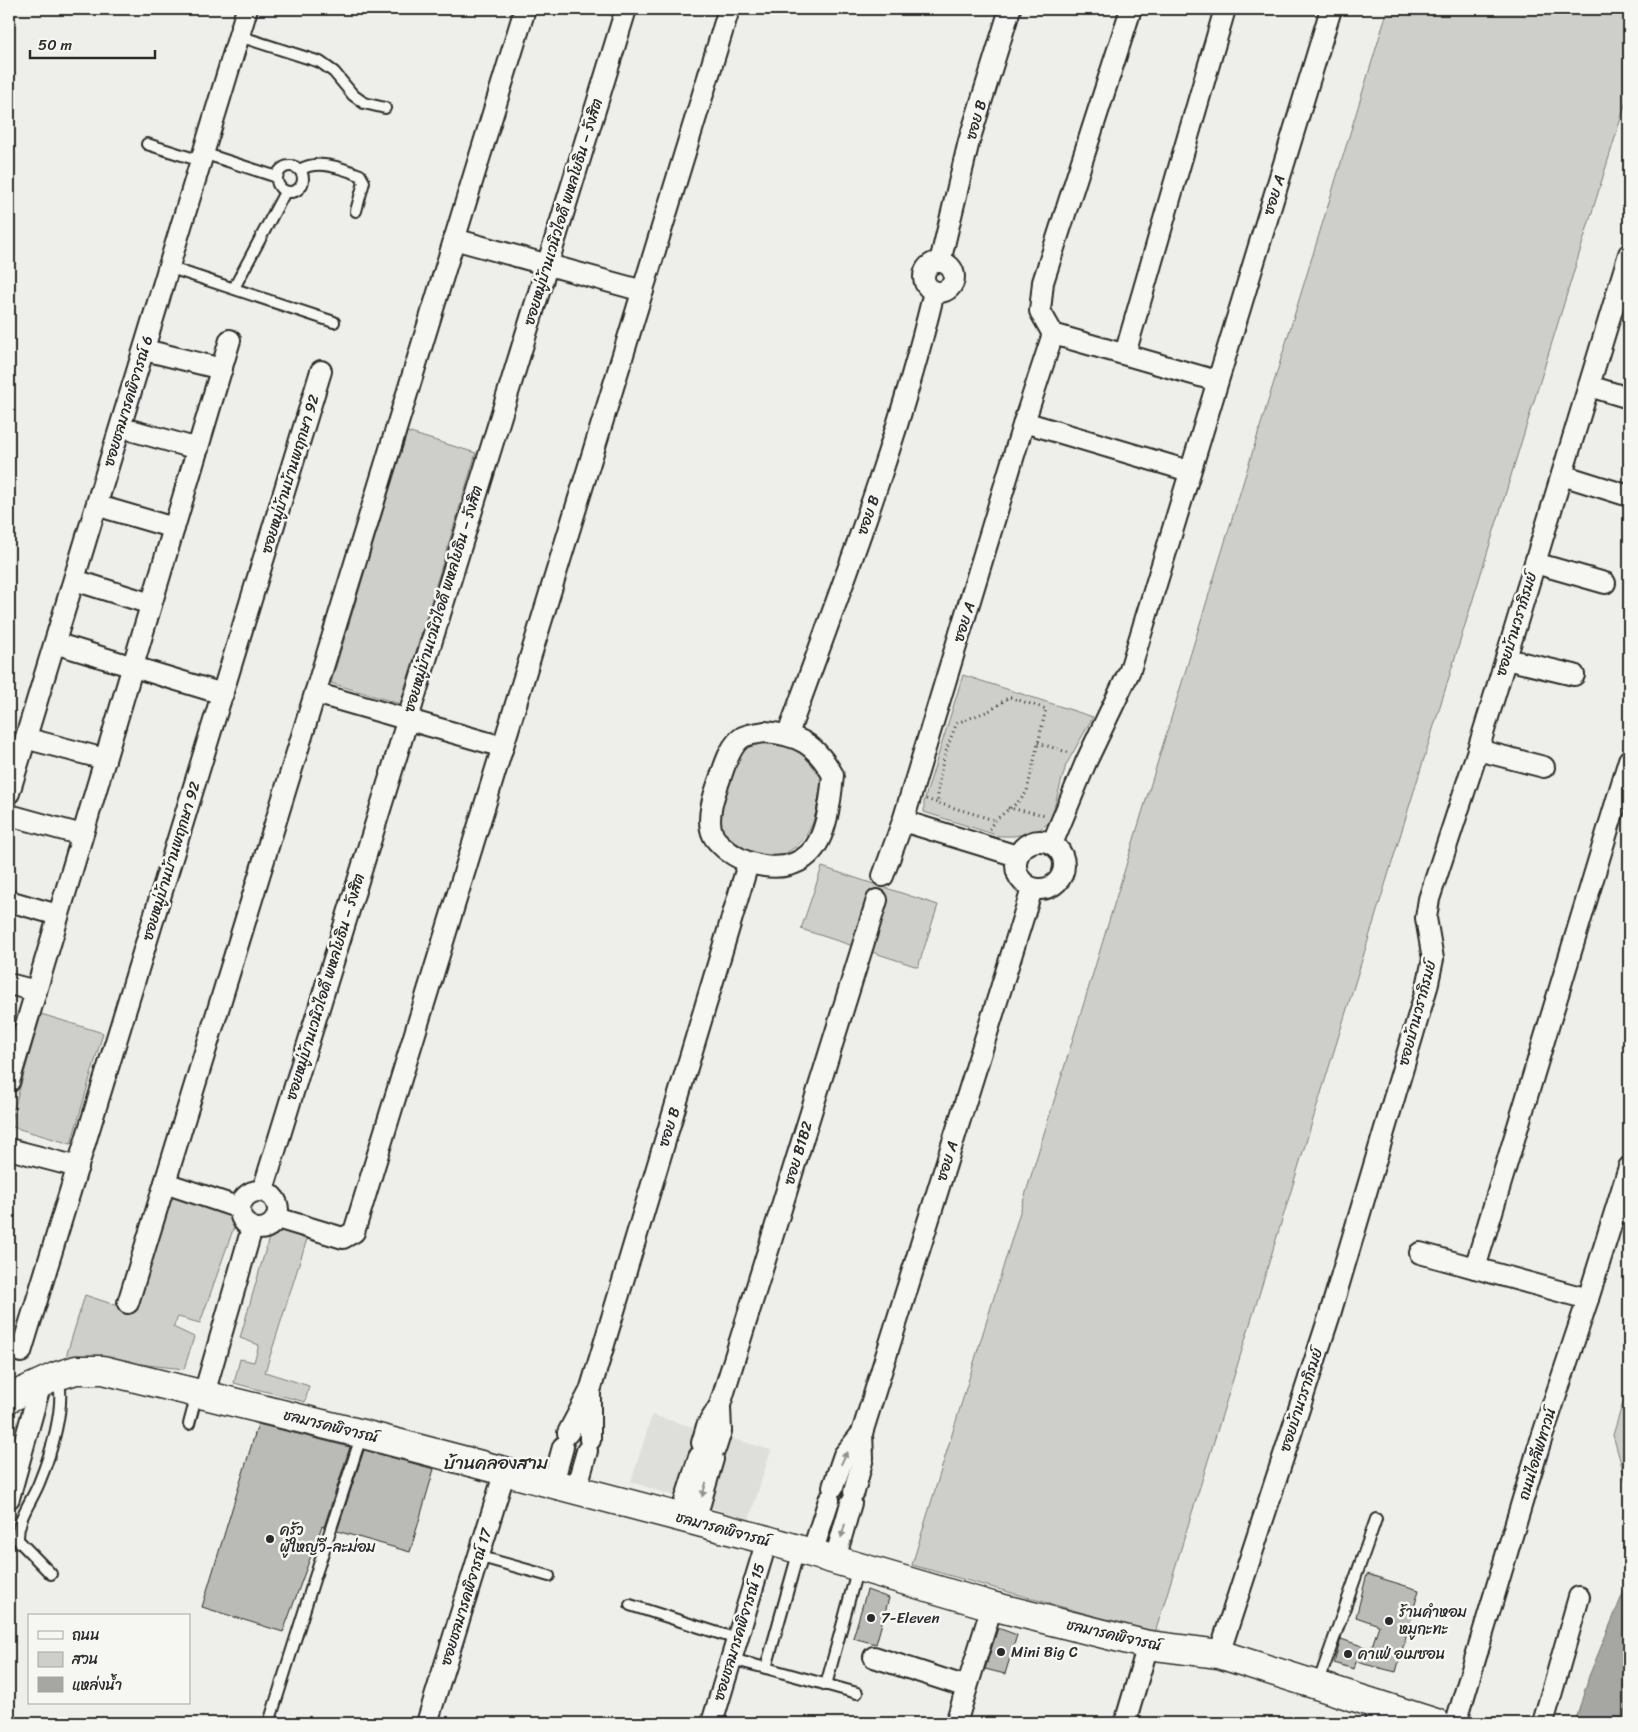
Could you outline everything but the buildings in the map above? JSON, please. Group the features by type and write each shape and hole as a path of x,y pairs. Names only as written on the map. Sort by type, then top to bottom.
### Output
{"street":[{"name":"ซอยชลมารคพิจารณ์ 6","path":"9,793 247,9"},
{"path":"128,1303 525,9"},
{"name":"ซอยหมู่บ้านเวนิวไอดี พหลโยธิน – รังสิต","path":"263,1190 406,719 626,9"},
{"path":"277,1218 343,1238 354,1232 729,9"},
{"name":"ซอย B","path":"788,734 867,518 906,401 934,292 924,282 925,272 931,264 940,262 969,141 1010,9"},
{"path":"1131,9 1043,282 1040,310 1053,334 1217,381"},
{"path":"1125,354 1225,9"},
{"name":"ซอย A","path":"1052,844 1088,758 1130,670 1331,9"},
{"path":"454,239 643,291"},
{"name":"ซอยบ้านวราภิรมย์","path":"1219,1654 1330,1314 1427,987 1433,959 1426,918 1429,899 1478,750 1589,386 1623,295 1629,254"},
{"name":"ซอย A","path":"883,876 903,822 1024,422 1053,334"},
{"path":"10,1072 36,991 230,340"},
{"path":"153,352 222,368"},
{"name":"ซอยหมู่บ้านบ้านพฤกษา 92","path":"21,1352 322,371"},
{"path":"1589,386 1629,398"},
{"path":"1024,422 1189,471"},
{"path":"134,431 198,449"},
{"path":"1562,474 1629,496"},
{"path":"109,509 174,528"},
{"path":"1535,563 1605,583"},
{"path":"84,583 152,604"},
{"path":"61,645 223,694"},
{"path":"1506,659 1574,676"},
{"path":"315,693 503,747"},
{"path":"765,732 788,734 807,743 823,758 833,775 828,814 810,854 791,863 776,866 748,864 728,853 713,836 710,816 716,790 731,750 742,737 765,732"},
{"path":"36,741 105,759"},
{"path":"1478,750 1544,767"},
{"path":"1475,1268 1629,760"},
{"path":"13,816 82,835"},
{"path":"903,822 1017,856"},
{"path":"1036,841 1052,844 1062,855 1064,871 1055,885 1040,890 1032,888 1025,885 1016,872 1017,856 1022,849 1036,841"},
{"name":"ซอย B","path":"565,1486 566,1440 590,1391 748,864"},
{"name":"ซอย A","path":"826,1557 852,1498 863,1458 862,1433 1032,888"},
{"name":"ซอย B1B2","path":"688,1519 708,1451 708,1426 720,1406 877,900"},
{"path":"9,901 58,915"},
{"path":"9,984 36,991"},
{"path":"9,1149 78,1167"},
{"name":"ถนนไอลีฟทาวน์","path":"1456,1723 1538,1449 1588,1299 1629,1167"},
{"path":"165,1183 240,1208"},
{"path":"263,1190 274,1197 277,1203 277,1218 265,1229 252,1228 242,1220 240,1208 245,1196 250,1192 263,1190"},
{"path":"200,1394 252,1228"},
{"path":"1420,1253 1588,1299"},
{"name":"ชลมารคพิจารณ์","path":"9,1398 76,1370 103,1370 565,1486 766,1540 992,1606 1148,1645 1219,1654 1318,1685 1377,1714 1436,1723"},
{"path":"9,1498 49,1380"},
{"name":"ซอย B","path":"565,1486 589,1445 590,1391"},
{"name":"ซอย A","path":"826,1557 831,1493 844,1455 862,1433"},
{"name":"ซอยชลมารคพิจารณ์ 17","path":"427,1723 505,1471"},
{"name":"ซอยชลมารคพิจารณ์ 15","path":"713,1723 766,1540"},
{"path":"1543,1723 1578,1597"},
{"path":"956,1723 992,1606"},
{"path":"1125,1723 1148,1645"},
{"path":"874,1657 967,1687"}],"lane":[{"path":"239,36 320,62 334,72 353,95 364,103 385,108"},
{"path":"147,144 277,177"},
{"path":"285,192 277,183 277,177 279,171 289,166 300,170 311,164 360,175 364,182 356,210"},
{"path":"285,192 297,191 301,187 303,182 300,170"},
{"path":"234,288 285,192"},
{"path":"168,267 334,322"},
{"path":"49,1380 62,1390 56,1429 39,1482 19,1523 18,1540 51,1574"},
{"path":"189,1424 200,1394"},
{"path":"269,1723 363,1434"},
{"path":"1318,1685 1376,1519"},
{"path":"478,1556 549,1576"},
{"path":"766,1668 826,1557"},
{"path":"826,1557 826,1685"},
{"path":"630,1605 737,1639"},
{"path":"731,1659 857,1694"}],"path":[{"path":"981,845 994,820 1008,808 1022,800 1027,791 1046,709 1009,697 991,710 957,723 948,743 937,785 938,802 994,820"},
{"path":"1038,743 1088,758"},
{"path":"1008,808 1062,818"}],"shaded area":[{"path":"652,1415 771,1450 749,1520 631,1482"}],"green space":[{"path":"1388,9 1629,9 1629,92 1155,1633 912,1565"},
{"path":"407,432 476,453 400,704 331,683"},
{"path":"963,675 1093,717 1066,765 1050,822 1036,832 1014,836 999,836 924,812 924,801"},
{"path":"789,738 822,770 818,804 809,831 801,842 790,851 757,862 716,832 723,797 739,755 751,740"},
{"path":"822,867 938,905 918,967 801,929"},
{"path":"41,1014 103,1033 71,1144 9,1126"},
{"path":"172,1195 234,1214 235,1224 200,1323 178,1317 173,1327 194,1337 184,1369 83,1358 65,1360 85,1295 133,1311 165,1201"},
{"path":"278,1229 307,1239 265,1372 309,1386 305,1402 234,1383 240,1359 254,1362 259,1345 240,1338 270,1234"},
{"path":"1629,1383 1629,1492 1613,1435"}],"water":[{"path":"1629,1579 1629,1712 1624,1723 1575,1723 1589,1676"}],"place":[{"name":"ครัว ผู้ใหญ่วี-ละม่อม","path":"270,1539"},
{"name":"7-Eleven","path":"871,1618"},
{"name":"ร้านคำหอม หมูกะทะ","path":"1389,1621"},
{"name":"Mini Big C","path":"1001,1652"},
{"name":"คาเฟ่ อเมซอน","path":"1348,1654"}],"district":[{"name":"บ้านคลองสาม","path":"496,1463"}]}
